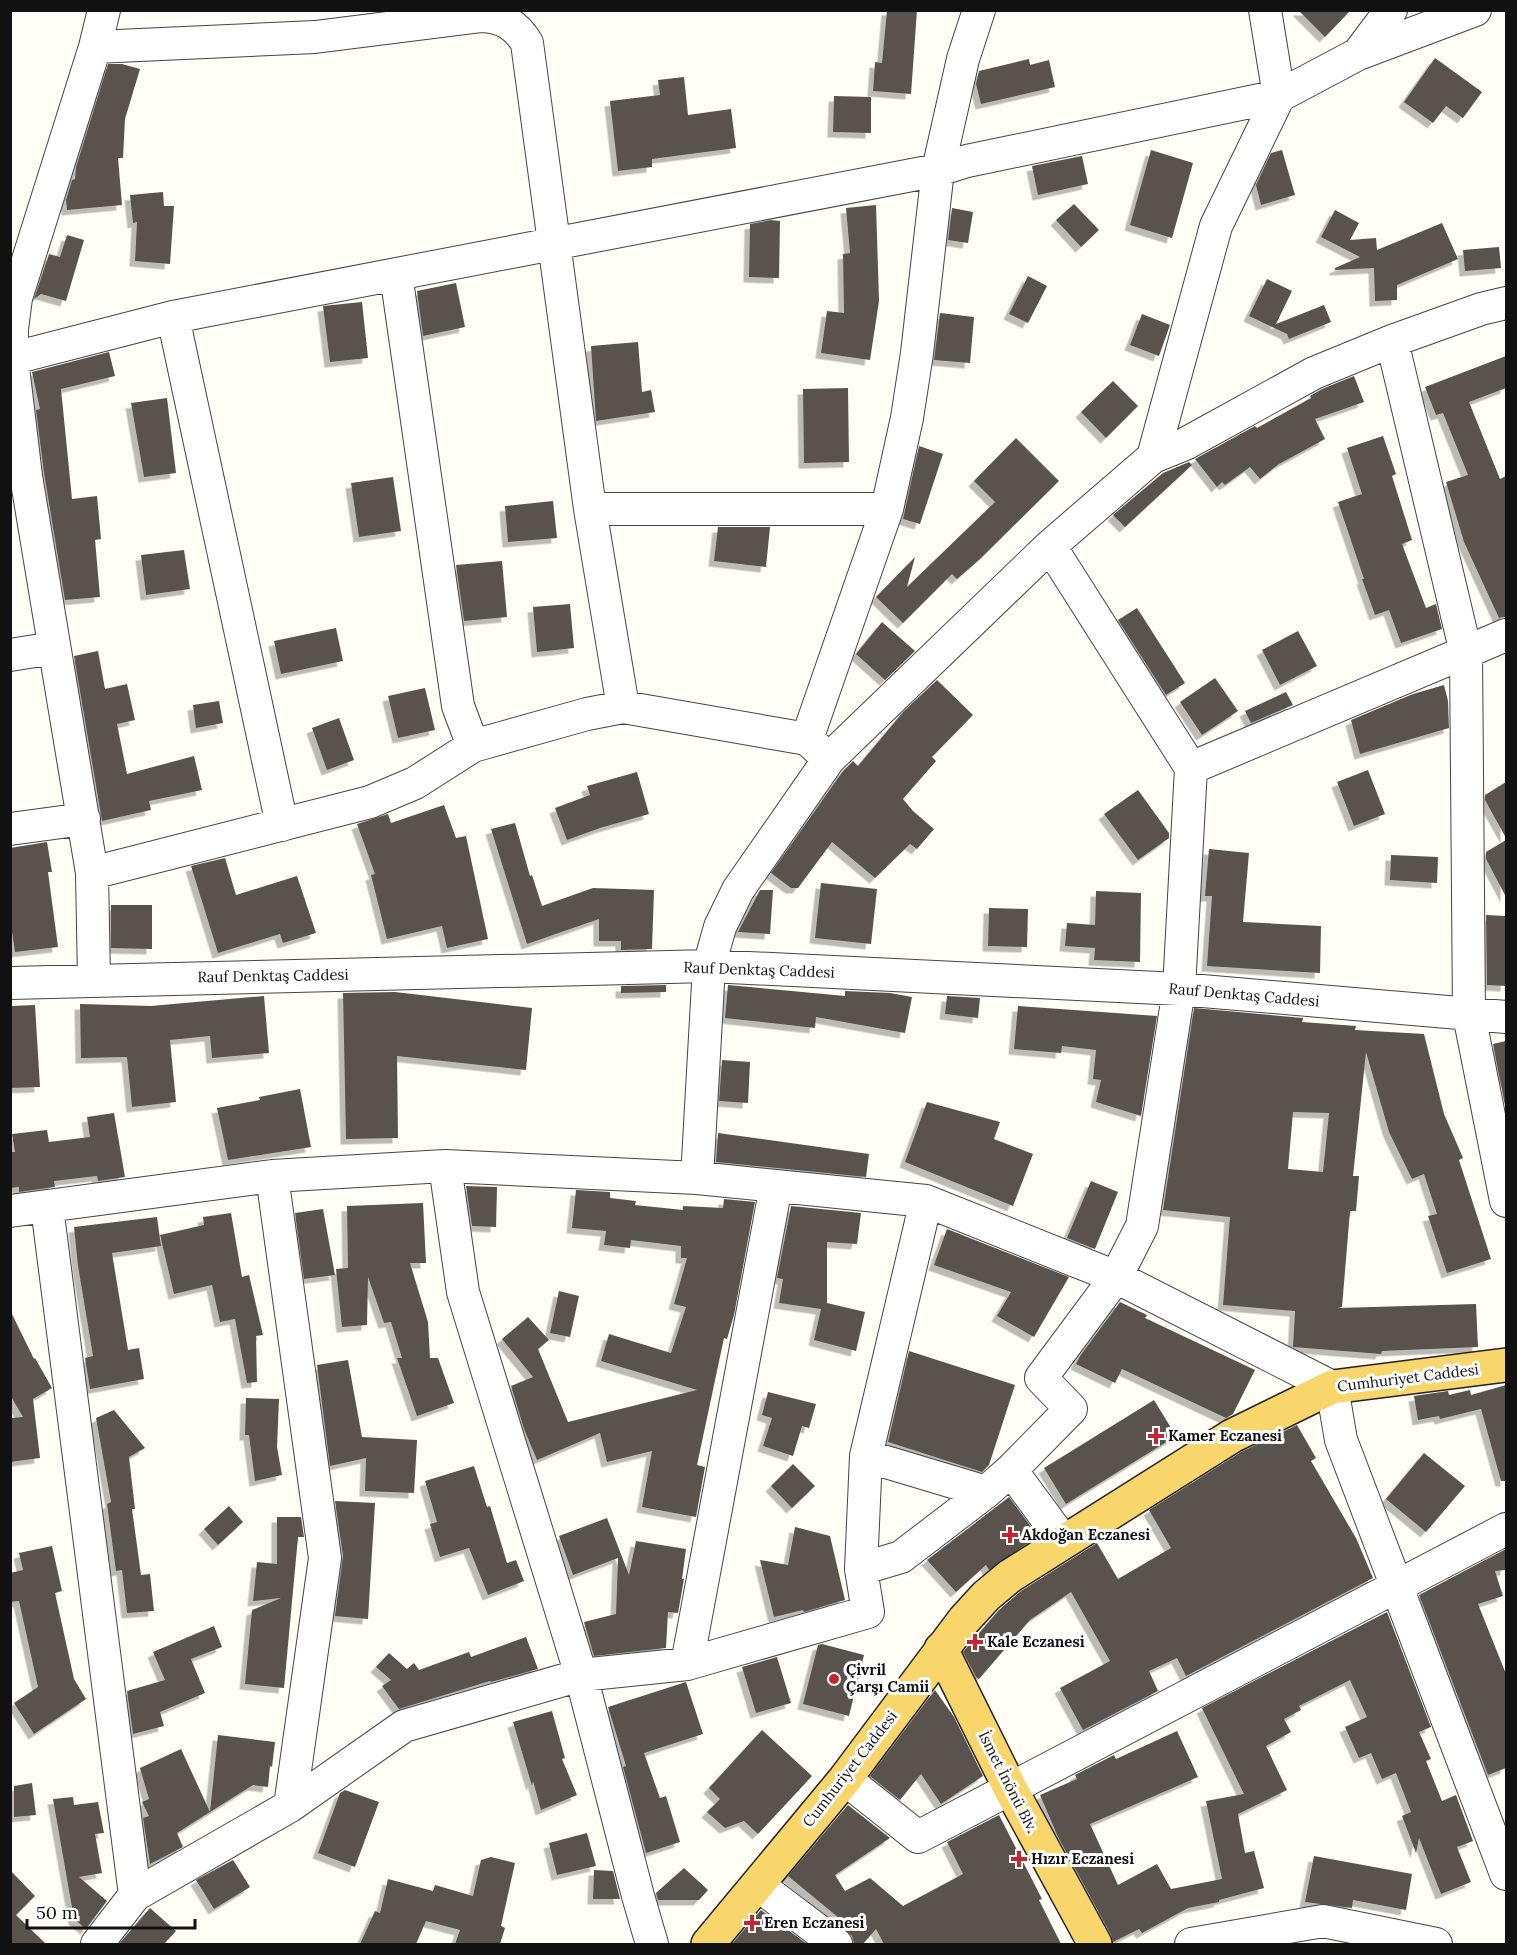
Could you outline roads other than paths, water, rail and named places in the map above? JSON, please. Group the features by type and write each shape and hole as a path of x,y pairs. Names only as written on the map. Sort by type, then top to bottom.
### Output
{"main road":[{"name":"Cumhuriyet Caddesi","path":"708,1944 845,1779 963,1620 986,1596 1010,1576 1232,1436 1332,1387 1506,1365"},
{"name":"İsmet İnönü Blv.","path":"941,1649 1010,1788 1095,1944"}],"street":[{"path":"94,980 92,873 26,476 11,359 16,298 95,47 104,10"},
{"path":"697,1178 709,966 720,927 738,890 818,749 887,509 907,418 938,170 963,58 979,10"},
{"path":"1153,457 1216,226 1279,96 1265,10"},
{"path":"1358,54 1391,10"},
{"path":"11,359 173,317 938,170 967,161 1279,96 1358,54 1475,10"},
{"path":"95,47 321,24 482,16 498,18 515,27 527,43 591,509 623,707"},
{"path":"396,274 458,706 473,746"},
{"path":"818,749 1153,457 1185,444 1314,373 1392,341 1481,309 1506,303"},
{"path":"173,317 282,825"},
{"path":"1392,341 1466,653 1469,1015 1506,1201"},
{"path":"591,509 887,509"},
{"path":"861,1569 901,1557 986,1492 1071,1409 1041,1378 1116,1277 1142,1226 1179,989 1191,768 1050,546"},
{"path":"1191,768 1506,635"},
{"path":"10,655 54,648"},
{"path":"92,873 370,802 415,783 473,746 553,722 623,707 818,749"},
{"path":"10,829 84,819"},
{"name":"Rauf Denktaş Caddesi","path":"10,982 709,966 1179,989 1506,1017"},
{"path":"445,1166 463,1292 581,1675 652,1944"},
{"path":"10,1210 272,1176 445,1166 697,1178 926,1201 1116,1277 1332,1387 1341,1440 1506,1874"},
{"path":"272,1176 325,1558 290,1806"},
{"path":"687,1664 776,1186"},
{"path":"99,1944 135,1895 290,1806 404,1726 581,1675 687,1664 868,1612 861,1569 866,1456 926,1201"},
{"path":"47,1207 135,1895"},
{"path":"866,1456 986,1492"},
{"path":"1011,1470 1064,1542"},
{"path":"845,1779 918,1837 1506,1529"},
{"path":"758,1885 836,1944"},
{"path":"1191,1944 1293,1936 1323,1921 1436,1944"}],"place":[{"name":"Kamer Eczanesi","path":"1156,1436"},
{"name":"Akdoğan Eczanesi","path":"1010,1535"},
{"name":"Kale Eczanesi","path":"975,1642"},
{"name":"Çivril Çarşı Camii","path":"834,1679"},
{"name":"Hızır Eczanesi","path":"1019,1859"},
{"name":"Eren Eczanesi","path":"752,1923"}]}
